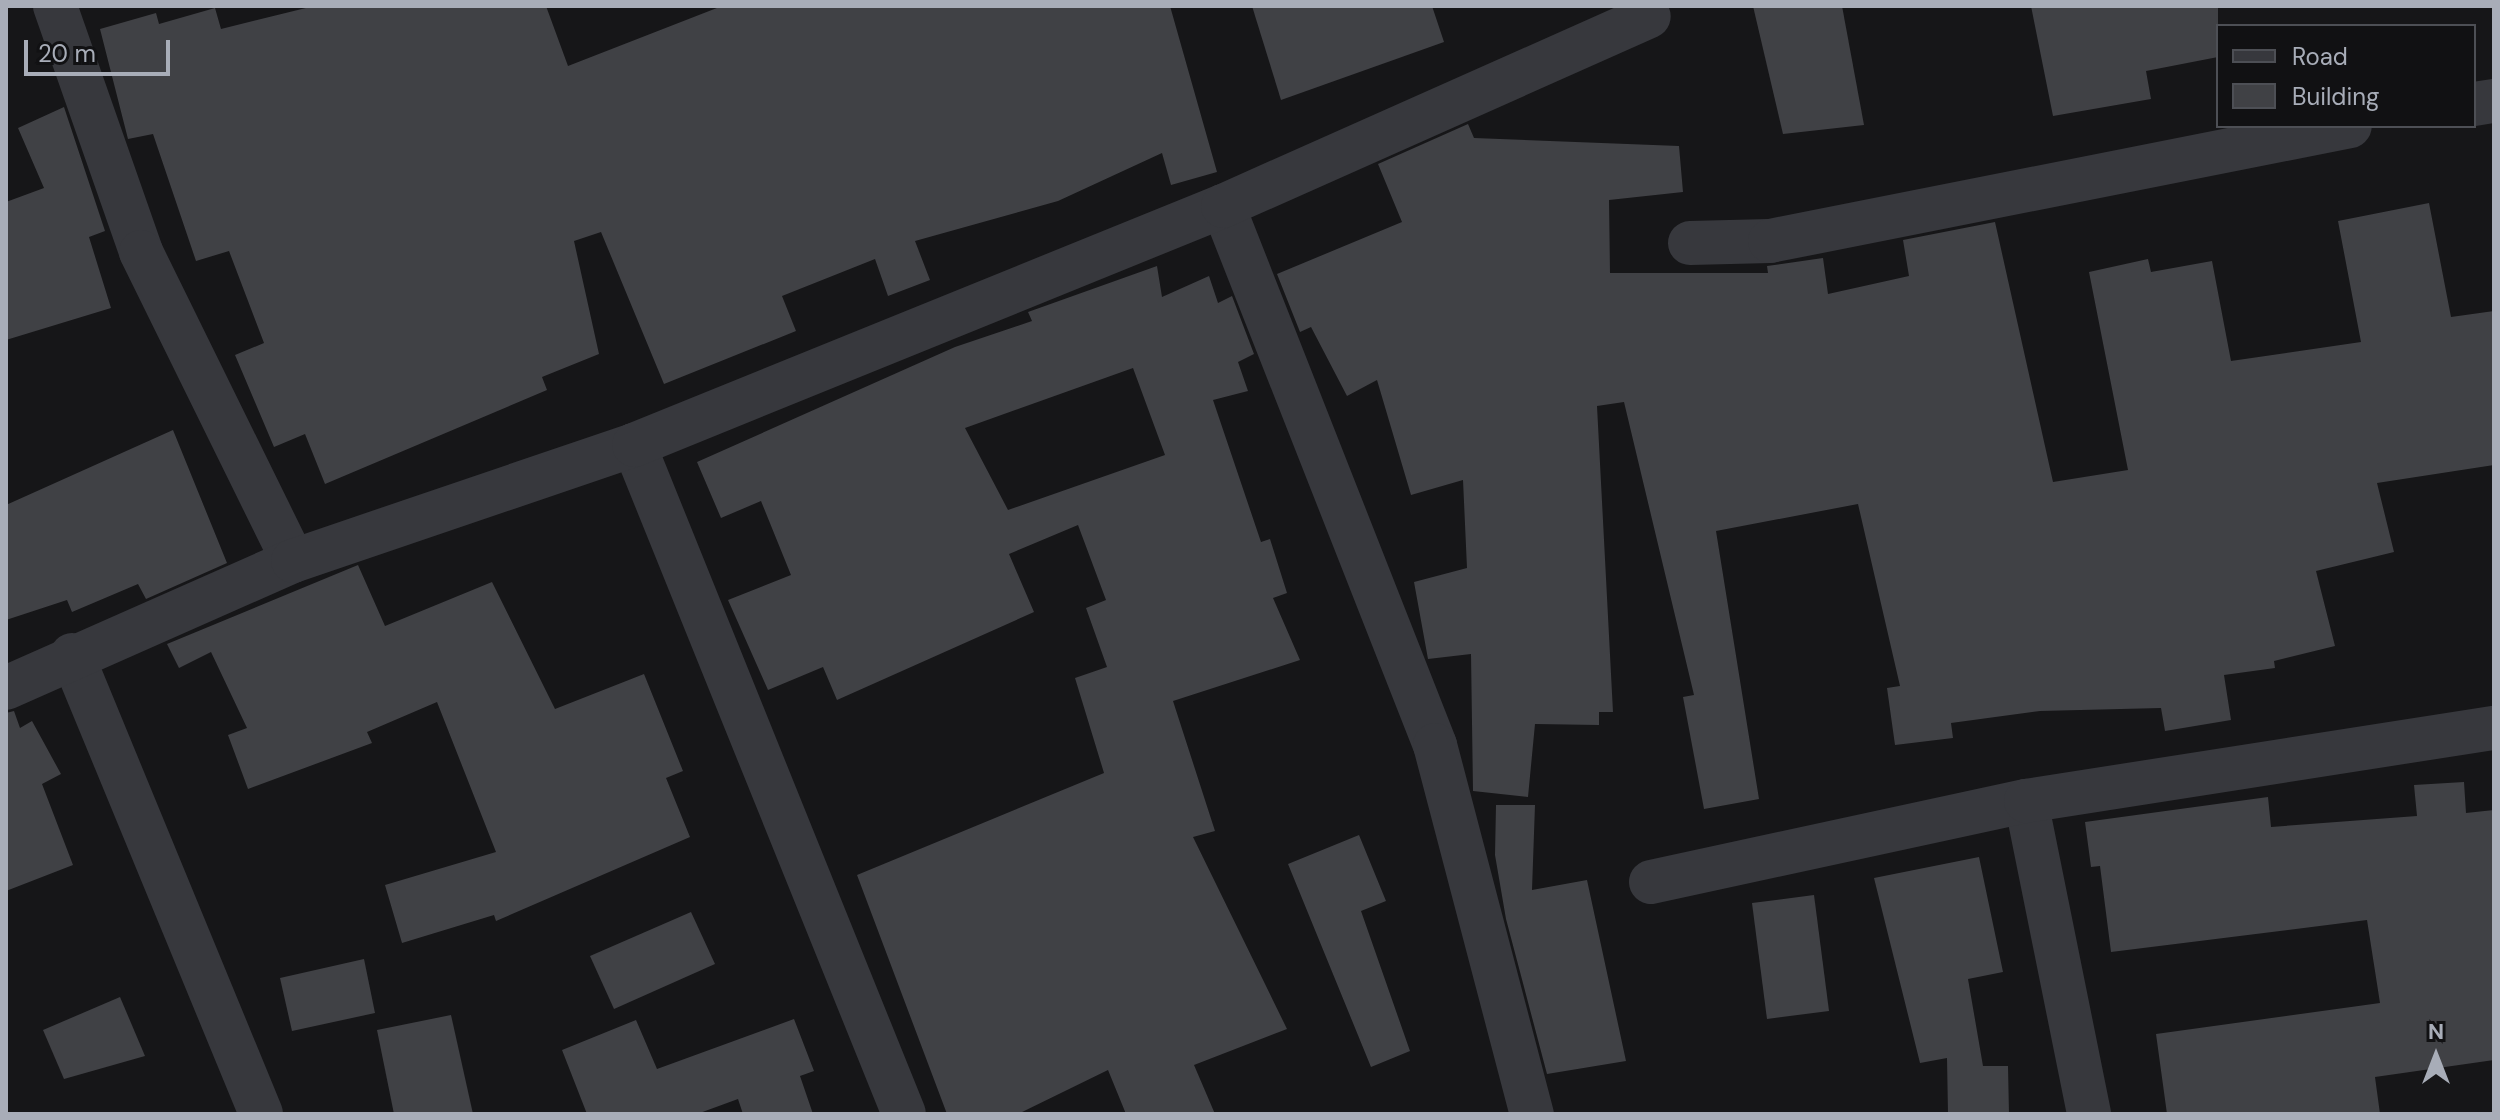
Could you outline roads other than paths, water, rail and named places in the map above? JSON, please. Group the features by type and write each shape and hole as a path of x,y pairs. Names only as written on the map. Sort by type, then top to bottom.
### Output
{"street":[{"path":"65,9 141,252 293,561"},
{"path":"6,688 72,655 293,561 634,445 1223,206 1649,16"},
{"path":"1690,243 1770,241 2340,128"},
{"path":"1223,206 1435,745 1532,1114"},
{"path":"634,445 904,1114"},
{"path":"72,655 261,1114"},
{"path":"1651,882 2026,801 2494,728"},
{"path":"2026,801 2089,1114"}]}
